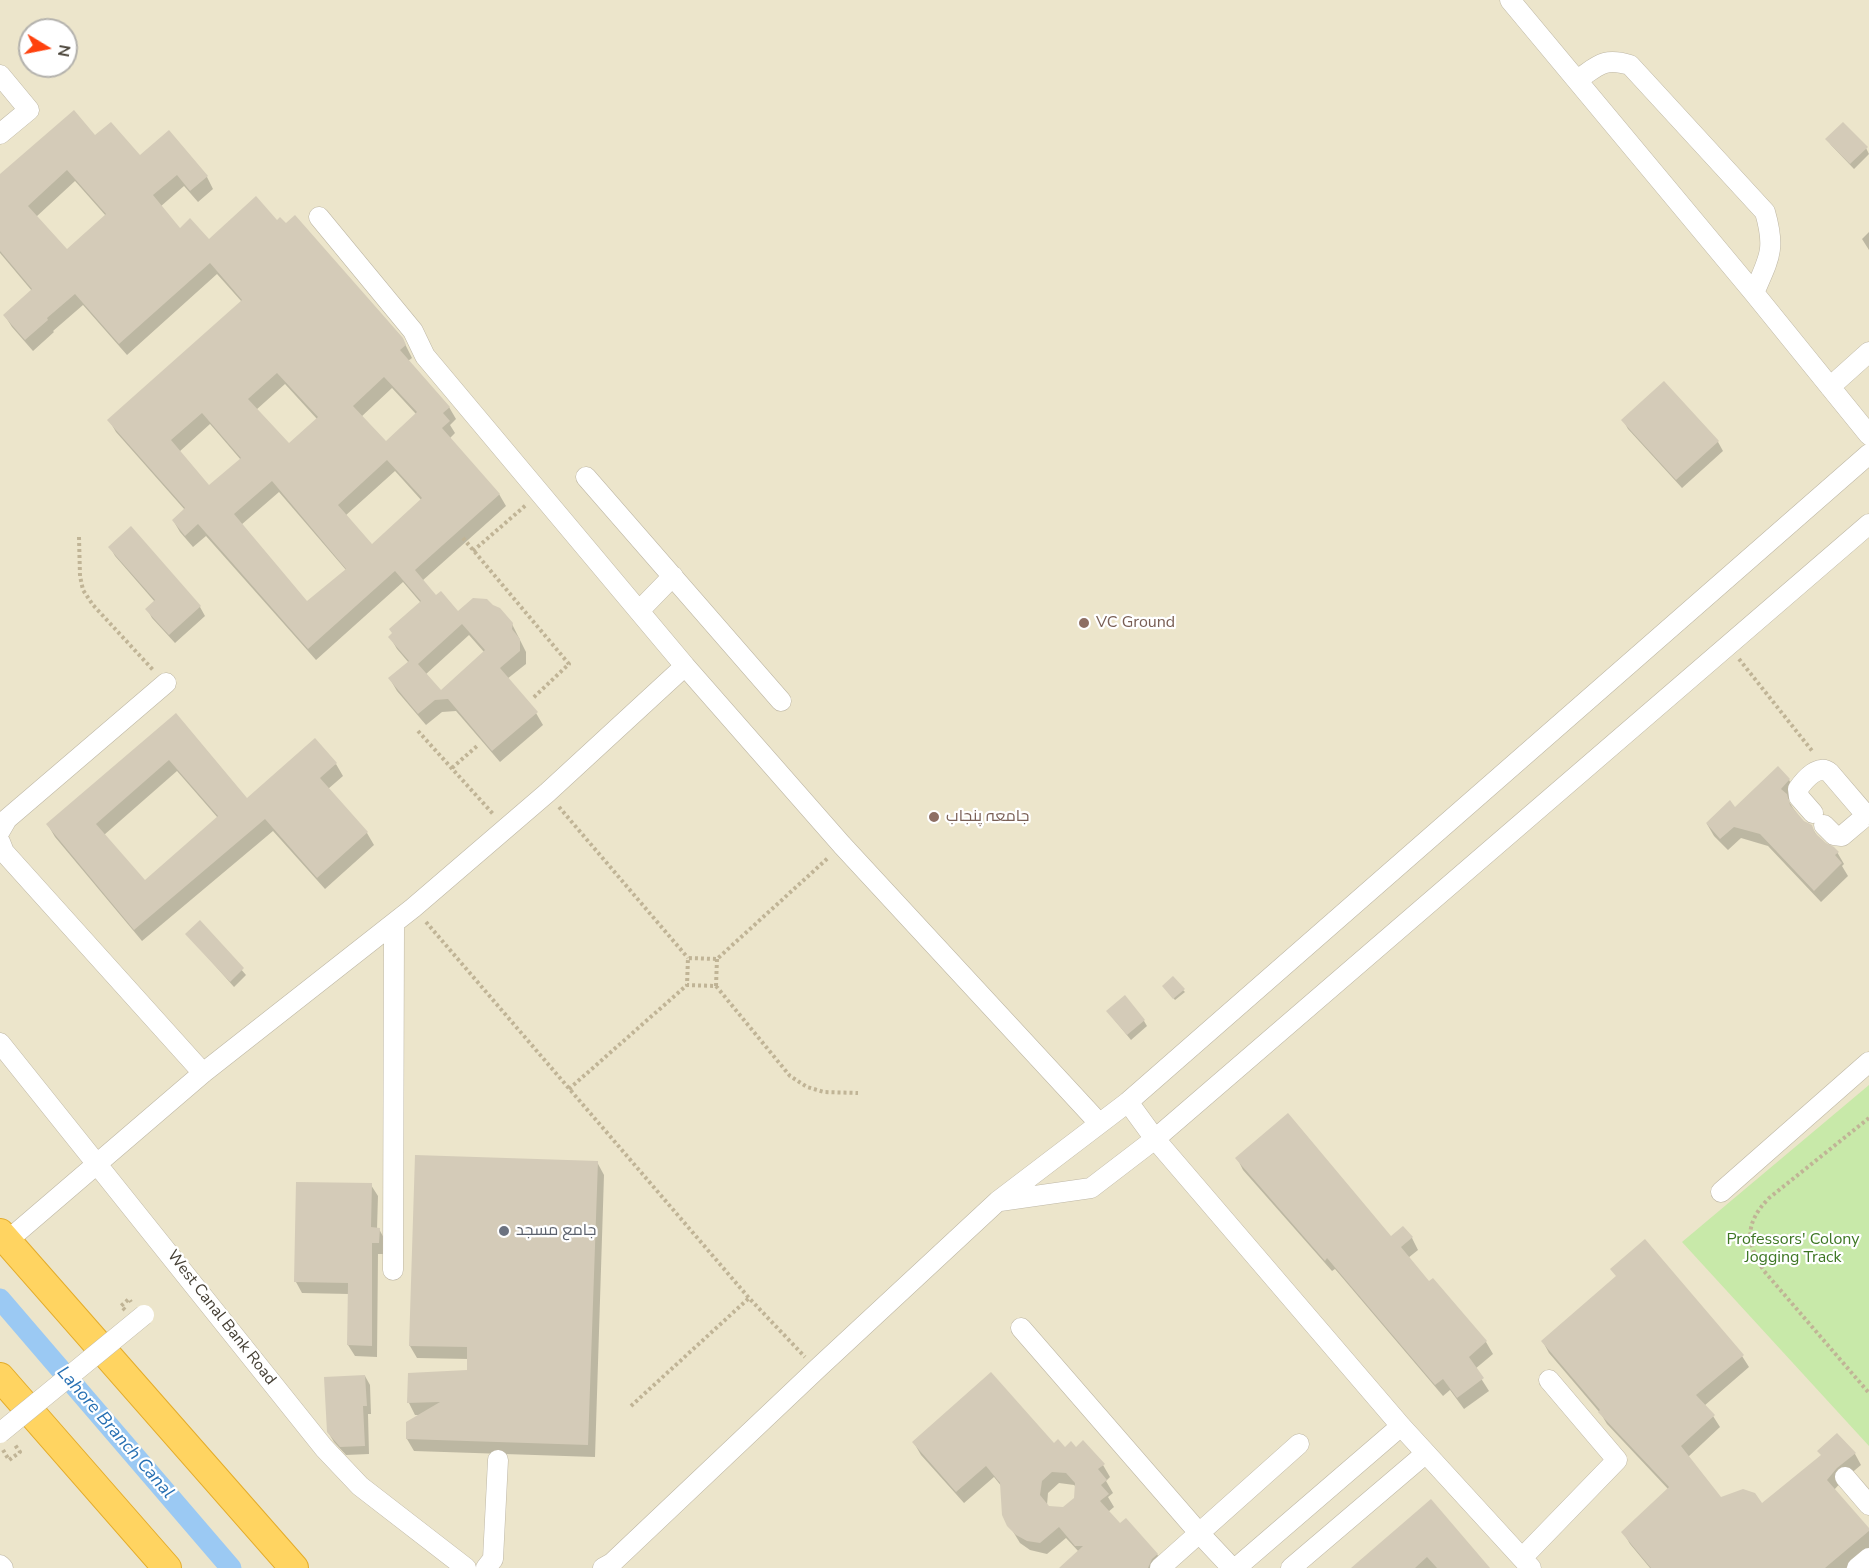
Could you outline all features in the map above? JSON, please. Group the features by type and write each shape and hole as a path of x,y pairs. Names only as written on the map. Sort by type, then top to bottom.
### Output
{"highway":[{"path":"3,1237 294,1568"},
{"path":"0,1377 167,1568"}],"street":[{"path":"1510,0 1869,435"},
{"path":"1577,80 1602,63 1616,61 1630,65 1764,212 1771,233 1770,254 1754,293"},
{"path":"0,75 29,110 0,134"},
{"path":"319,217 413,330 425,356 686,666 842,845 1099,1123"},
{"path":"1830,387 1869,352"},
{"path":"603,1568 621,1555 998,1201 1128,1102 1869,454"},
{"path":"586,477 781,701"},
{"path":"998,1201 1091,1188 1155,1139 1869,524"},
{"path":"639,611 673,576"},
{"path":"3,1237 98,1164 202,1073 414,908 547,793 686,666"},
{"path":"0,831 7,819 165,683"},
{"path":"1821,769 1826,769 1867,814 1842,836 1834,835 1799,797 1798,789 1817,770 1821,769"},
{"path":"0,842 4,852 202,1073"},
{"path":"393,1270 394,924"},
{"name":"West Canal Bank Road","path":"0,1043 324,1448 360,1486 466,1568"},
{"path":"1721,1192 1869,1062"},
{"path":"1128,1102 1155,1139 1425,1454 1527,1563 1617,1460 1549,1380"},
{"path":"5,1436 144,1315"},
{"path":"1021,1328 1200,1534 1234,1568 1401,1426"},
{"path":"1160,1568 1299,1444"},
{"path":"1291,1568 1425,1454"},
{"path":"486,1568 493,1559 498,1460"},
{"path":"1845,1477 1869,1505"},
{"path":"1857,1568 1869,1558"}],"path":[{"path":"472,551 540,492"},
{"path":"79,537 80,576 83,590 93,605 165,683"},
{"path":"462,538 569,664 532,699"},
{"path":"1727,645 1815,755 1821,769"},
{"path":"418,731 506,829"},
{"path":"452,768 477,746"},
{"path":"547,793 688,958 687,985"},
{"path":"688,958 717,959 842,845"},
{"path":"414,908 749,1298 817,1369"},
{"path":"717,959 716,986 790,1076 807,1087 824,1092 858,1093"},
{"path":"569,1089 687,985 716,986"},
{"path":"1869,1118 1769,1198 1760,1208 1751,1226 1750,1240 1754,1254 1764,1271 1869,1394"},
{"path":"631,1406 749,1298"},
{"path":"0,1446 9,1460 20,1452 5,1436"}],"shaded area":[{"name":"جامعہ پنجاب","path":"0,0 1869,0 1869,1568 0,1568"}],"green space":[{"name":"Professors' Colony Jogging Track","path":"1869,1085 1869,1446 1682,1242"}],"building":[{"path":"74,110 95,135 111,122 140,155 169,130 208,176 190,191 177,175 153,195 180,228 190,218 209,239 256,196 277,220 280,217 286,223 295,215 403,338 406,345 400,350 450,407 443,413 450,421 442,428 500,494 415,570 436,595 441,591 458,611 473,598 487,599 500,608 513,623 512,629 520,639 520,651 500,668 538,712 492,751 448,699 435,700 418,714 388,678 409,661 388,637 392,633 389,629 421,601 395,571 308,649 198,524 185,536 172,520 185,508 107,420 242,300 210,263 119,344 75,294 25,340 3,315 32,289 0,251 0,174","holes":["67,170 106,214 67,249 28,206","277,373 318,417 289,443 248,399","384,377 417,412 386,441 353,406","202,413 241,458 209,485 171,440","387,460 422,498 372,544 338,505","272,481 346,569 307,601 234,514","462,624 485,650 441,690 418,664"]},
{"path":"1843,122 1868,147 1850,164 1825,139"},
{"path":"1664,381 1719,441 1676,480 1621,420"},
{"path":"131,526 201,606 169,635 145,609 155,600 108,547"},
{"path":"176,713 247,798 315,738 337,763 320,778 368,832 317,878 265,819 134,930 46,824","holes":["169,760 218,816 145,880 96,824"]},
{"path":"1778,766 1790,779 1781,789 1787,794 1790,805 1804,821 1812,825 1815,833 1839,852 1835,855 1842,863 1814,891 1760,834 1734,827 1720,839 1706,823 1730,800 1735,807"},
{"path":"200,920 244,968 230,982 185,934"},
{"path":"1173,976 1185,989 1173,999 1162,986"},
{"path":"1125,995 1145,1020 1127,1035 1106,1011"},
{"path":"1288,1113 1391,1236 1403,1226 1413,1237 1401,1247 1429,1281 1433,1278 1487,1341 1469,1357 1484,1378 1457,1398 1443,1379 1435,1385 1327,1258 1325,1261 1235,1158"},
{"name":"جامع مسجد","path":"415,1155 598,1161 588,1445 406,1439 406,1422 440,1402 407,1403 408,1373 467,1370 467,1347 409,1346"},
{"path":"296,1182 372,1183 371,1227 380,1228 379,1243 372,1243 372,1346 347,1345 348,1283 294,1282"},
{"path":"1645,1239 1744,1355 1696,1395 1715,1415 1681,1446 1721,1497 1743,1489 1755,1493 1762,1503 1821,1455 1817,1451 1837,1433 1856,1453 1837,1468 1827,1480 1869,1528 1869,1531 1825,1568 1651,1568 1621,1532 1669,1487 1598,1412 1600,1410 1541,1341 1616,1276 1610,1269"},
{"path":"991,1372 1054,1443 1058,1439 1065,1447 1071,1441 1076,1447 1083,1440 1105,1464 1098,1469 1107,1480 1101,1485 1109,1494 1100,1501 1120,1523 1126,1518 1158,1554 1152,1559 1148,1568 1059,1568 1083,1546 1075,1546 1059,1527 1040,1543 1027,1541 1016,1535 1007,1526 1002,1515 1000,1483 986,1466 956,1492 912,1442","holes":["1052,1472 1066,1473 1075,1483 1074,1498 1063,1507 1049,1506 1040,1495 1042,1481"]},
{"path":"365,1375 367,1406 363,1406 365,1446 340,1447 327,1432 324,1377"},
{"path":"1431,1499 1490,1568 1437,1568 1427,1557 1415,1568 1351,1568"}],"waterway":[{"name":"Lahore Branch Canal","path":"0,1299 231,1568"}],"place":[{"name":"VC Ground","path":"1084,623"},
{"name":"جامعہ پنجاب","path":"934,817"},
{"name":"جامع مسجد","path":"504,1231"}]}
